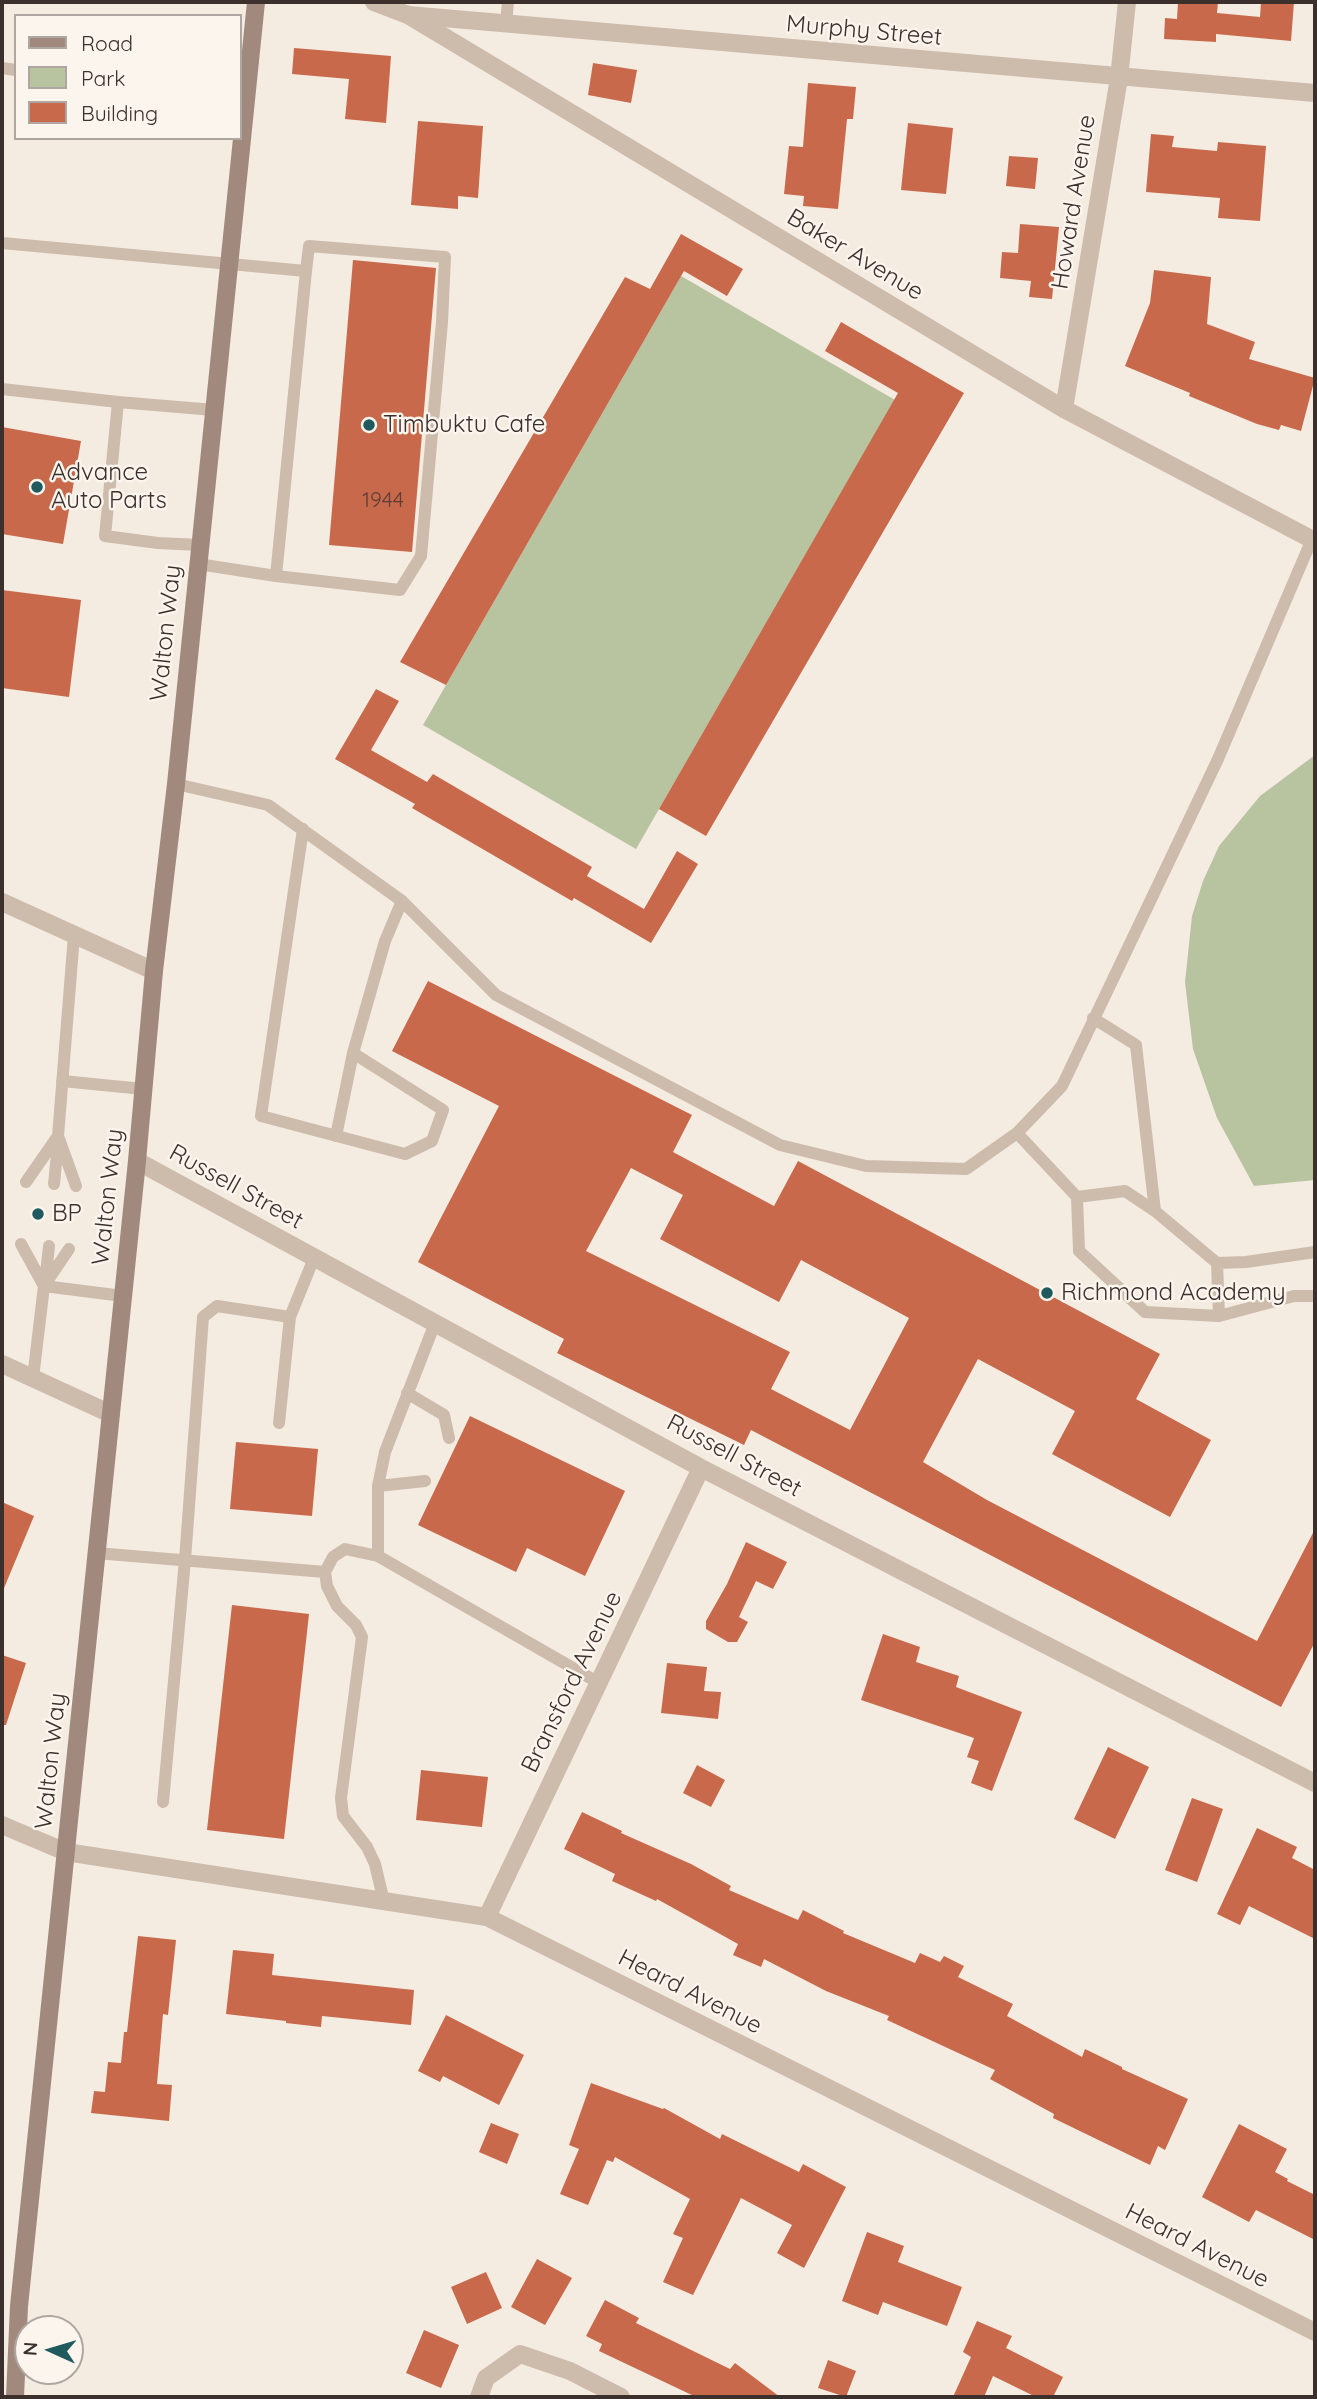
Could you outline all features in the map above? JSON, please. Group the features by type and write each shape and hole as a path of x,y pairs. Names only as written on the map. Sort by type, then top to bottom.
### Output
{"main road":[{"name":"Walton Way","path":"242,95 245,56 256,2"},
{"name":"Walton Way","path":"15,2397 19,2306 137,1161 154,971 176,784 229,263 239,140"}],"street":[{"name":"Baker Avenue","path":"374,2 408,15 1064,409 1314,537"},
{"name":"Howard Avenue","path":"1064,409 1119,78 1127,2"},
{"name":"Murphy Street","path":"408,15 1315,93"},
{"path":"2,902 154,971"},
{"name":"Russell Street","path":"137,1161 701,1468 1315,1783"},
{"path":"2,1364 111,1413"},
{"name":"Bransford Avenue","path":"487,1917 701,1468"},
{"name":"Heard Avenue","path":"2,1825 66,1852 487,1917 1315,2332"},
{"path":"479,2397 486,2378 520,2354 570,2371 621,2397"}],"lane":[{"path":"506,24 508,2"},
{"path":"2,243 306,271"},
{"path":"198,565 276,576 400,590 421,556 442,322 445,257 309,246 276,576"},
{"path":"2,389 214,410"},
{"path":"118,402 105,536 200,545"},
{"path":"176,784 268,805 402,901 496,995 780,1145 866,1167 965,1169 1017,1133 1062,1086 1218,759 1314,537"},
{"path":"303,829 261,1116 405,1154 432,1141 443,1110 353,1053"},
{"path":"336,1136 353,1053 385,941 402,901"},
{"path":"54,1184 74,935"},
{"path":"1093,1018 1136,1045 1155,1211"},
{"path":"62,1081 143,1089"},
{"path":"1017,1133 1077,1197 1079,1251 1145,1312 1219,1316 1294,1296 1315,1296"},
{"path":"26,1182 58,1136"},
{"path":"58,1136 76,1186"},
{"path":"1077,1197 1125,1191 1155,1211 1217,1263 1246,1262 1315,1252"},
{"path":"21,1244 44,1286"},
{"path":"33,1378 49,1247"},
{"path":"44,1286 69,1249"},
{"path":"279,1423 290,1317 314,1258"},
{"path":"1217,1263 1219,1316"},
{"path":"44,1286 123,1296"},
{"path":"163,1801 185,1560 202,1317 217,1306 290,1317"},
{"path":"378,1556 378,1486 385,1452 435,1323"},
{"path":"407,1393 444,1415 449,1438"},
{"path":"378,1486 425,1481"},
{"path":"384,1902 367,1847 343,1816 341,1798 362,1637 356,1625 337,1606 327,1586 326,1572 333,1557 345,1549 378,1556 599,1683"},
{"path":"96,1553 326,1572"}],"green space":[{"path":"681,276 895,400 636,849 423,725"},
{"path":"1315,755 1315,1180 1254,1186 1217,1118 1193,1049 1185,982 1192,916 1203,881 1219,846 1260,796"}],"building":[{"path":"1178,2 1218,2 1217,13 1260,17 1261,2 1294,2 1291,41 1216,34 1216,42 1164,39 1165,18 1177,19"},
{"path":"294,48 391,56 386,123 345,119 349,79 292,74"},
{"path":"593,63 637,70 631,103 588,95"},
{"path":"808,83 856,87 853,119 847,119 838,209 803,206 804,196 784,194 789,146 803,147"},
{"path":"418,121 483,126 478,198 458,196 458,209 411,205"},
{"path":"908,123 953,128 946,194 901,190"},
{"path":"1151,134 1174,136 1172,147 1217,151 1218,142 1266,146 1260,221 1218,218 1220,198 1146,192"},
{"path":"1009,156 1038,158 1035,189 1006,186"},
{"path":"1020,224 1059,227 1052,299 1029,297 1031,281 1000,278 1002,252 1018,253"},
{"path":"681,234 743,269 727,296 684,271 446,685 400,662 625,277 650,289"},
{"path":"353,260 436,268 412,552 329,545"},
{"path":"1154,270 1211,277 1207,324 1255,342 1249,359 1315,378 1301,431 1281,425 1279,430 1257,424 1125,366 1150,303"},
{"path":"841,322 964,393 706,836 659,809 898,393 825,351"},
{"name":"Advance Auto Parts","path":"2,427 81,441 63,544 2,534"},
{"path":"2,590 81,600 69,697 2,688"},
{"path":"376,689 399,701 371,750 427,782 433,774 592,867 587,876 644,909 677,851 698,864 651,943 574,898 572,901 412,808 415,804 335,759"},
{"path":"428,981 692,1115 673,1152 774,1206 798,1161 1160,1354 1136,1399 1211,1440 1170,1517 1052,1454 1075,1411 978,1359 923,1462 987,1500 1257,1641 1315,1529 1315,1642 1281,1707 751,1430 744,1445 557,1353 564,1339 418,1262 499,1106 392,1051","holes":["631,1168 683,1195 660,1239 779,1302 801,1260 909,1318 850,1430 771,1389 790,1352 586,1251"]},
{"path":"470,1416 625,1491 585,1576 527,1548 516,1572 418,1525"},
{"path":"236,1442 318,1449 312,1516 230,1509"},
{"path":"2,1502 34,1516 2,1593"},
{"path":"746,1542 787,1562 773,1589 756,1581 739,1617 748,1622 737,1642 728,1642 706,1629 706,1621"},
{"path":"232,1605 309,1614 284,1839 207,1830"},
{"path":"883,1634 920,1647 916,1662 959,1676 956,1687 1022,1712 992,1791 971,1783 979,1761 967,1757 974,1738 861,1700"},
{"path":"2,1655 26,1663 6,1725 2,1725"},
{"path":"667,1663 707,1667 704,1691 721,1692 718,1719 661,1713"},
{"path":"1108,1747 1149,1767 1115,1839 1074,1819"},
{"path":"697,1765 725,1780 711,1807 683,1793"},
{"path":"421,1770 488,1777 482,1827 416,1820"},
{"path":"1192,1798 1223,1809 1197,1882 1165,1870"},
{"path":"582,1812 622,1831 621,1833 691,1864 731,1886 729,1890 798,1920 803,1910 844,1931 843,1933 915,1963 920,1953 940,1962 944,1956 964,1966 958,1977 1013,2004 1007,2016 1082,2057 1085,2049 1188,2099 1165,2150 1158,2146 1150,2165 1053,2118 1054,2114 990,2079 995,2070 887,2020 889,2016 826,1991 764,1959 761,1967 733,1955 738,1944 657,1899 656,1901 612,1881 615,1874 564,1849"},
{"path":"1257,1828 1297,1847 1292,1858 1315,1870 1315,1939 1249,1906 1240,1925 1217,1914"},
{"path":"138,1936 176,1940 168,2015 163,2014 157,2084 172,2085 169,2121 91,2113 94,2091 105,2092 108,2062 121,2063"},
{"path":"233,1950 274,1954 272,1975 414,1990 411,2025 322,2016 321,2027 226,2014"},
{"path":"446,2015 524,2055 499,2105 443,2076 440,2082 418,2071"},
{"path":"591,2083 664,2108 720,2139 722,2134 799,2172 803,2164 846,2187 804,2268 777,2253 792,2225 741,2198 693,2295 663,2282 683,2238 673,2234 690,2199 615,2157 613,2162 607,2160 588,2205 560,2194 579,2149 569,2145"},
{"path":"491,2123 519,2134 507,2164 479,2152"},
{"path":"1239,2124 1287,2149 1275,2172 1315,2195 1315,2240 1256,2210 1249,2222 1202,2197"},
{"path":"867,2232 904,2246 898,2262 962,2287 947,2326 883,2302 878,2315 842,2301"},
{"path":"537,2259 572,2278 545,2325 511,2307"},
{"path":"486,2272 502,2308 467,2324 451,2287"},
{"path":"605,2300 639,2318 636,2323 730,2369 735,2363 780,2397 696,2397 599,2351 602,2344 586,2336"},
{"path":"977,2321 1012,2336 1006,2348 1063,2377 1053,2397 1036,2397 993,2376 984,2397 953,2397 971,2357 963,2352"},
{"path":"424,2330 459,2345 441,2388 406,2373"},
{"path":"828,2360 856,2371 846,2397 818,2388"}],"place":[{"name":"Timbuktu Cafe","path":"369,425"},
{"name":"Advance Auto Parts","path":"37,487"},
{"name":"BP","path":"38,1214"},
{"name":"Richmond Academy","path":"1047,1293"}]}
